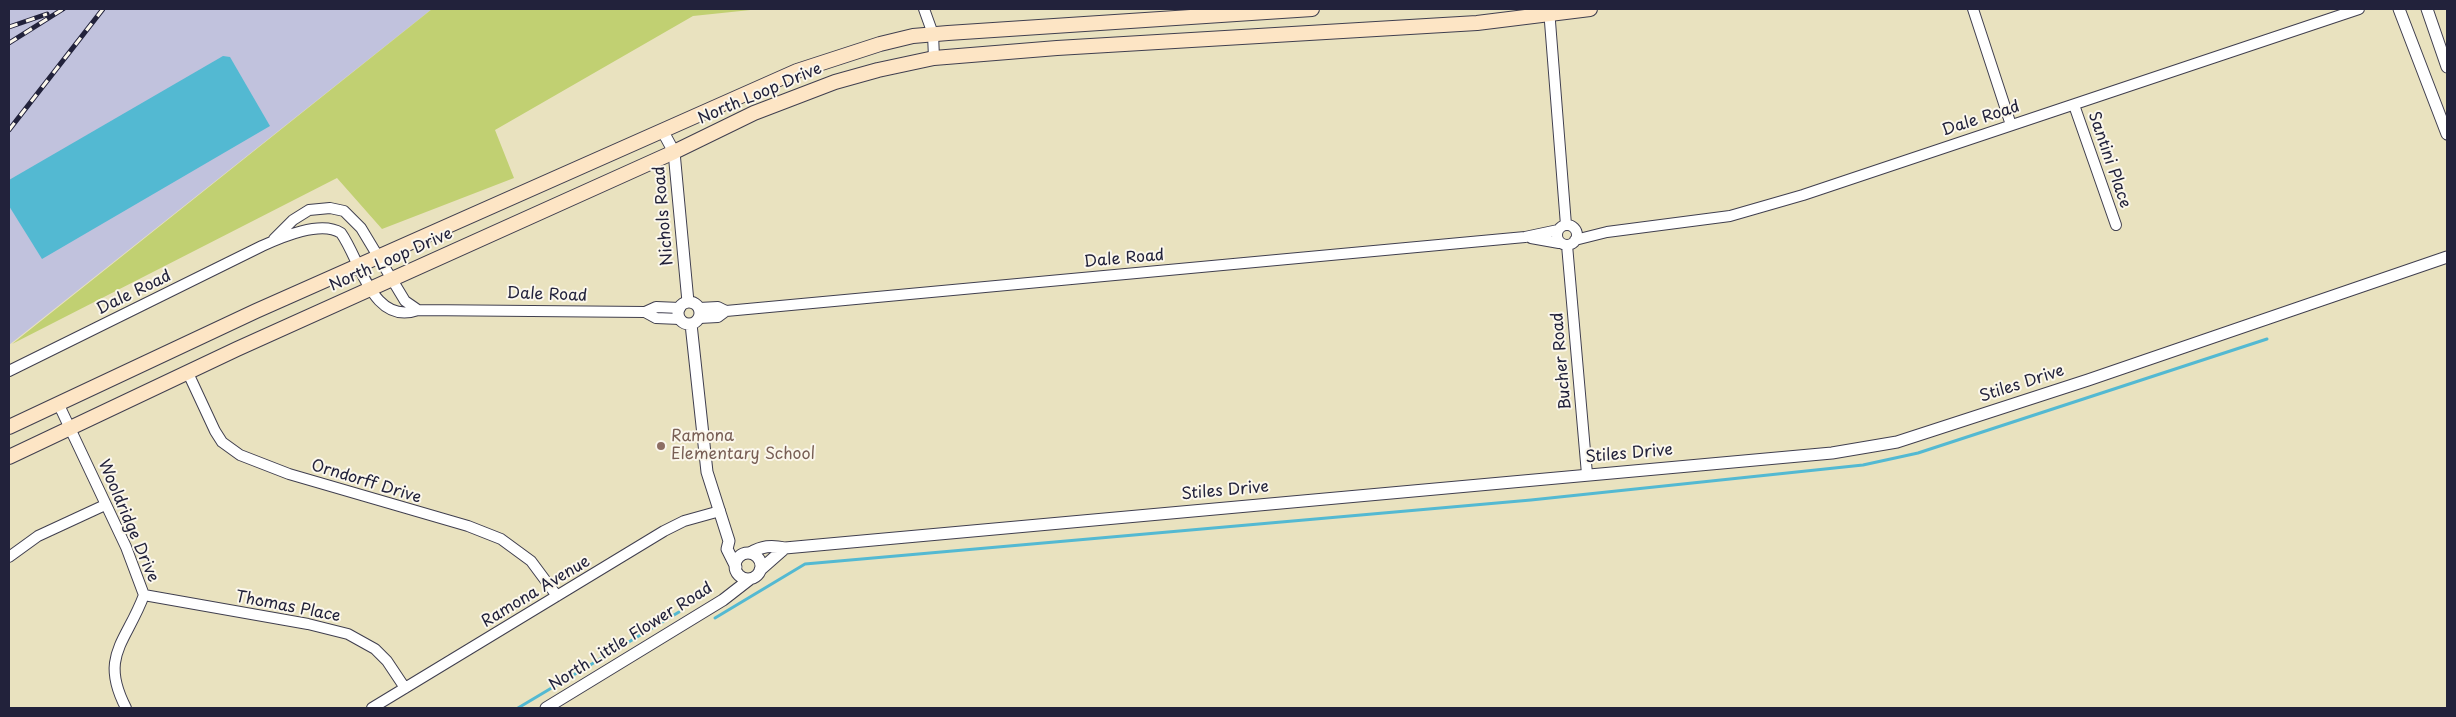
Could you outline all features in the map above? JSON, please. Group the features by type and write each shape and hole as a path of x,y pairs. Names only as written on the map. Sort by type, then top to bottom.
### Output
{"main road":[{"name":"North Loop Drive","path":"9,427 359,266 662,130 797,71 880,44 913,36 933,34 1312,9"},
{"name":"North Loop Drive","path":"9,457 188,374 237,349 754,114 827,85 878,70 934,58 1057,48 1477,23 1549,12 1590,9"},
{"path":"1240,14 1242,37"}],"street":[{"path":"924,9 933,34 934,58"},
{"path":"1973,9 2011,125"},
{"name":"Dale Road","path":"1525,237 1567,243 1607,232 1681,224 1730,216 2074,105 2359,9"},
{"path":"2400,9 2447,134"},
{"path":"2427,9 2447,67"},
{"path":"1549,12 1566,228"},
{"name":"Santini Place","path":"2074,105 2116,225"},
{"name":"Nichols Road","path":"662,130 674,152 683,310"},
{"name":"Dale Road","path":"272,242 301,214 318,208 344,211 355,220 405,301 418,310"},
{"name":"Dale Road","path":"9,371 272,242 302,232 334,228 346,240 370,289 387,308 396,312 405,314 418,310 645,312 656,307 683,310"},
{"path":"1566,228 1577,235 1567,243 1556,237 1566,228"},
{"name":"Dale Road","path":"697,317 718,317 726,311 1525,237 1566,228 1607,232"},
{"name":"Bucher Road","path":"1567,243 1587,474"},
{"name":"Stiles Drive","path":"747,554 764,547 774,546 785,548 1832,453 1897,442 2088,380 2447,257"},
{"path":"697,317 687,324 683,310 697,305 707,472 729,541 727,549 741,576 750,579 785,548"},
{"name":"Orndorff Drive","path":"188,374 222,442 240,455 289,474 468,526 500,539 531,561 557,596"},
{"name":"Wooldridge Drive","path":"58,404 126,547 144,596 117,652 113,667 117,691 126,708"},
{"path":"9,557 38,536 105,505"},
{"name":"Ramona Avenue","path":"372,708 664,531 684,521 720,511"},
{"path":"729,541 747,554 759,558 760,570"},
{"path":"736,568 738,559 747,554"},
{"name":"North Little Flower Road","path":"731,592 736,568"},
{"name":"North Little Flower Road","path":"546,708 723,600 750,579"},
{"name":"Thomas Place","path":"144,596 308,624 348,634 375,649 387,661 405,688"}],"shaded area":[{"path":"9,9 432,9 9,345"}],"green space":[{"path":"432,9 760,9 693,16 495,130 514,178 382,229 337,178 12,344"}],"water":[{"path":"223,56 230,57 270,126 42,259 9,206 9,180"}],"waterway":[{"path":"715,618 805,564 1531,500 1863,465 1918,453 2267,339"},
{"path":"518,708 679,612"}],"railway":[{"path":"9,43 63,9"},
{"path":"9,130 103,9"},
{"path":"9,27 47,14"}],"place":[{"name":"Ramona Elementary School","path":"661,446"}]}
